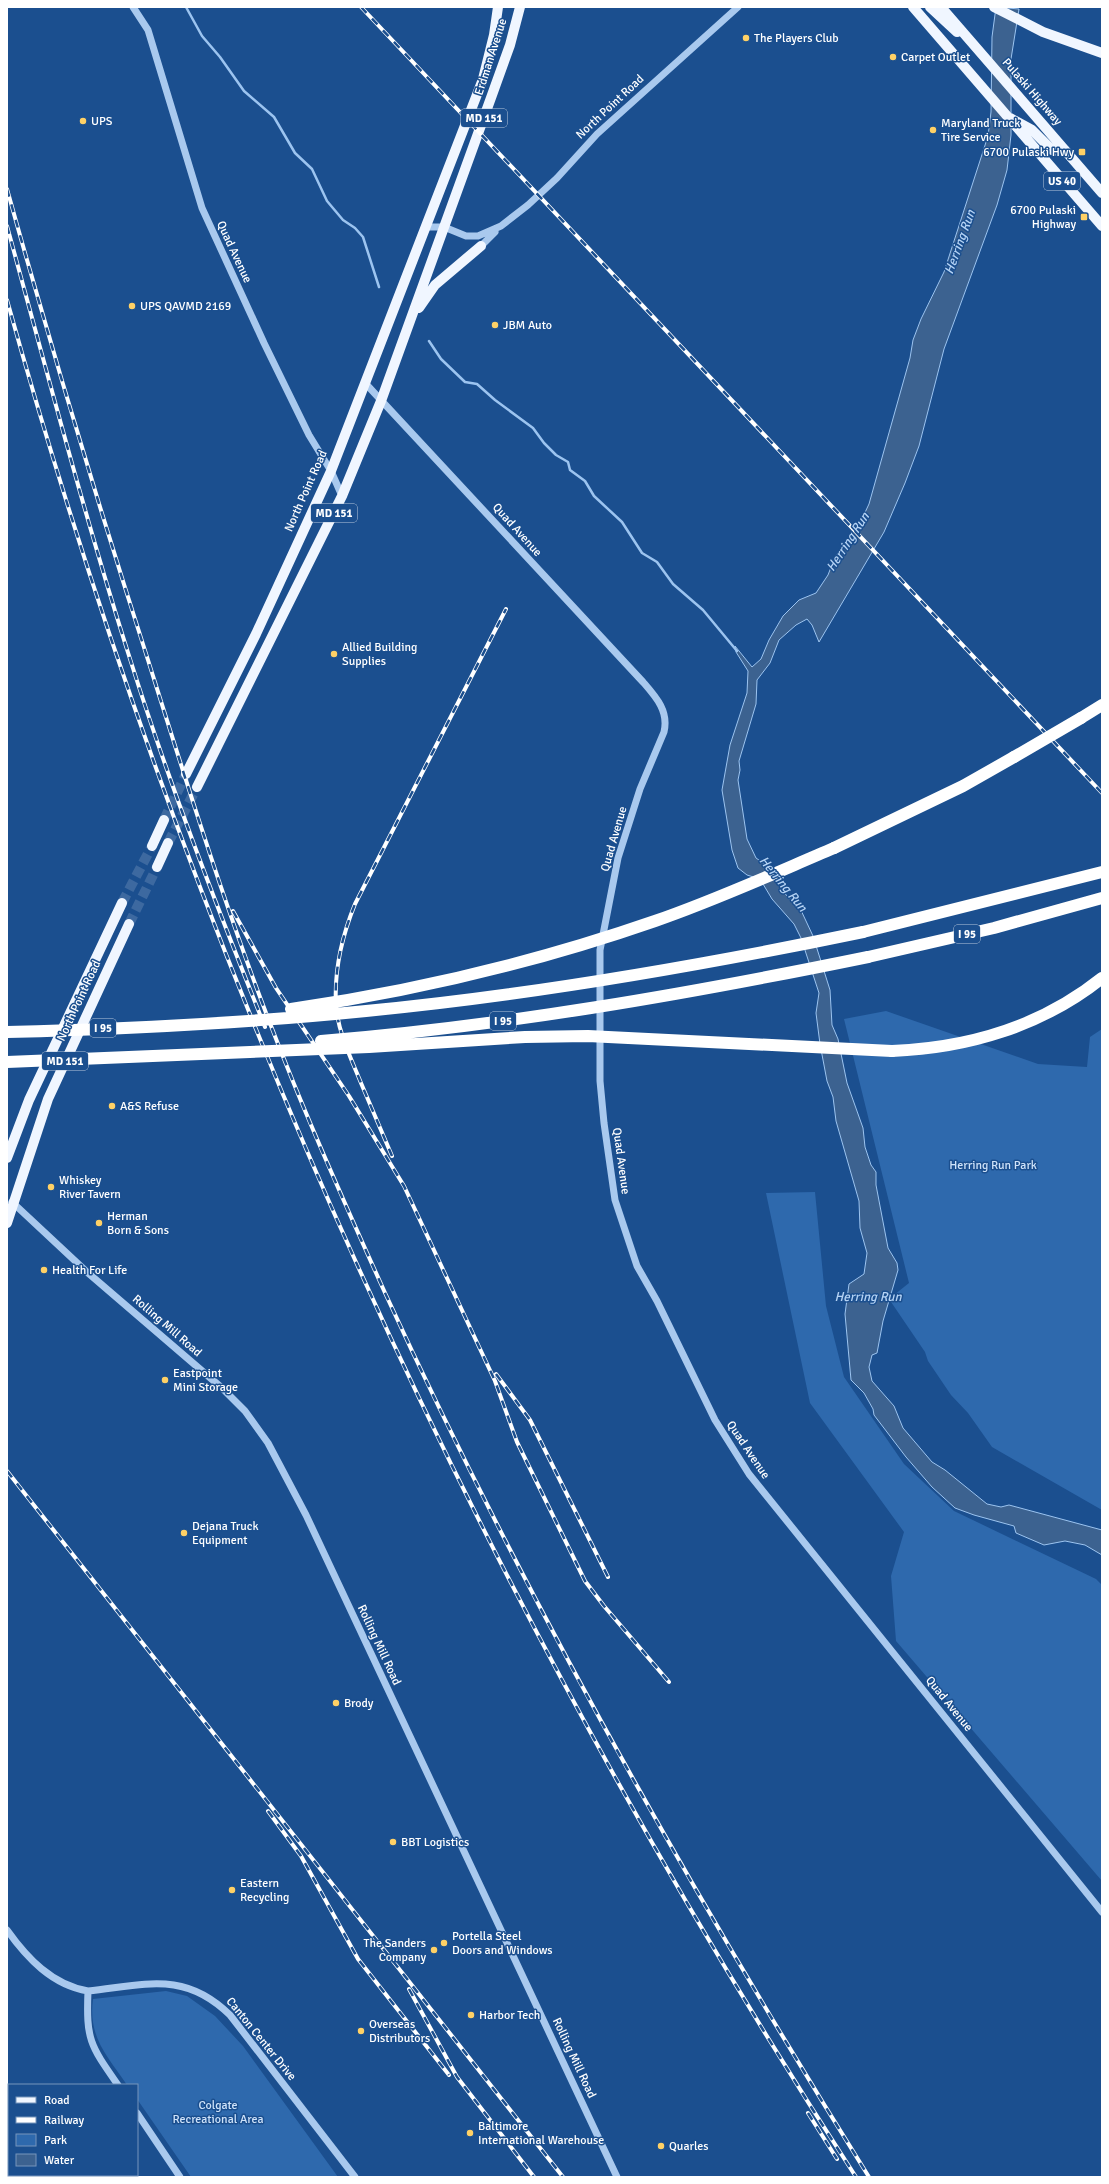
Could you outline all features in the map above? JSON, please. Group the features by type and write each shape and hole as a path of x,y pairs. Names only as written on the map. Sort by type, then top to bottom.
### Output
{"highway":[{"path":"199,1023 362,999 434,984 536,958 655,921 728,893 834,848 950,793 1102,705"},
{"name":"I 95","path":"7,1032 199,1023 364,1012 537,990 678,968 863,932 1046,888 1102,872"},
{"name":"I 95","path":"7,1062 134,1057 449,1028 674,994 868,957 1066,909 1102,898"},
{"path":"134,1057 369,1047 525,1037 588,1036 892,1051 950,1046 980,1040 1009,1030 1066,1003 1102,978"}],"main road":[{"name":"Erdman Avenue","path":"426,227 483,79 494,34 498,7"},
{"name":"Erdman Avenue","path":"444,227 510,45 520,7"},
{"name":"US 40","path":"913,7 1102,226"},
{"path":"930,7 945,23 976,47"},
{"name":"Pulaski Highway","path":"941,7 1102,193"},
{"path":"994,7 1043,32 1102,53"},
{"path":"1007,116 1023,123 1052,150 1065,150"},
{"name":"North Point Road","path":"186,774 244,657 331,471 426,227"},
{"name":"MD 151","path":"197,787 342,496 381,401 444,227"},
{"path":"409,325 422,302 435,285 481,246"},
{"path":"278,585 294,594"},
{"path":"244,657 259,664"},
{"path":"152,846 164,820"},
{"path":"157,867 168,843"},
{"name":"North Point Road","path":"7,1158 29,1100 122,902"},
{"name":"North Point Road","path":"9,1199 48,1099 128,924"},
{"path":"46,1065 60,1072"},
{"name":"MD 151","path":"7,1223 9,1199"}],"street":[{"name":"Quad Avenue","path":"133,7 148,30 202,208 264,344 309,435 331,471 342,496"},
{"name":"North Point Road","path":"481,246 500,226 528,205 557,178 598,134 738,7"},
{"name":"North Point Road","path":"426,227 444,227 466,236 478,236 500,226"},
{"name":"Quad Avenue","path":"366,384 657,697 664,712 666,724 664,732 640,789 618,858 600,950 600,1081 605,1130 616,1200 637,1266 657,1301 715,1420 749,1474 1102,1912"},
{"name":"Rolling Mill Road","path":"9,1199 87,1272 222,1388 245,1411 268,1443 306,1515 617,2177"},
{"path":"7,1930 33,1961 49,1975 70,1986 88,1991 88,2036 92,2046 117,2084"},
{"name":"Canton Center Drive","path":"88,1991 148,1982 164,1982 188,1988 213,1999 230,2015 355,2177"},
{"path":"138,2114 180,2177"}],"green space":[{"name":"Herring Run Park","path":"886,1011 1038,1064 1087,1067 1090,1037 1102,1029 1102,1510 992,1447 968,1413 951,1395 928,1361 925,1352 889,1299 909,1283 844,1019"},
{"path":"815,1192 826,1306 844,1377 904,1464 954,1511 1096,1579 1102,1585 1102,1881 896,1641 891,1576 904,1532 810,1403 766,1193"},
{"name":"Colgate Recreational Area","path":"166,1991 187,1996 215,2016 243,2046 338,2177 191,2177 138,2100 138,2084 126,2084 106,2055 96,2035 93,2025 93,1999"}],"water":[{"name":"Herring Run","path":"996,7 1019,9 1011,59 1011,135 1007,170 997,205 944,349 919,446 884,532 819,642 812,625 807,619 796,625 779,640 770,663 757,680 756,704 739,761 740,770 738,780 747,839 756,858 766,865 769,873 787,896 799,906 813,936 830,990 832,1025 838,1039 847,1083 863,1128 865,1147 871,1165 876,1172 876,1185 888,1248 897,1263 898,1270 883,1321 877,1353 872,1355 869,1367 872,1381 894,1406 903,1428 932,1462 945,1470 987,1504 1001,1507 1009,1505 1102,1530 1102,1555 1085,1545 1065,1541 1044,1545 1016,1533 1014,1526 955,1508 932,1487 906,1457 874,1415 873,1409 864,1393 851,1380 845,1314 849,1284 864,1274 867,1253 860,1228 859,1201 836,1121 833,1097 827,1081 820,1044 816,1013 819,993 801,938 794,924 772,899 760,879 747,875 738,868 732,850 722,790 730,745 747,693 748,671 736,652 735,646 752,667 761,659 769,640 783,616 799,600 816,593 828,575 835,557 861,521 869,504 910,358 913,340 921,319 944,272 988,136 991,112 992,37"}],"waterway":[{"path":"186,7 202,36 220,57 244,91 274,117 295,153 312,169 327,201 343,220 355,228 363,237 379,287"},
{"path":"429,341 441,359 465,382 477,384 495,400 533,428 544,443 556,455 568,462 570,470 585,481 594,496 622,522 642,553 657,562 673,584 703,610 737,651"}],"tunnel":[{"path":"164,820 186,774"},
{"path":"168,843 197,787"},
{"path":"122,903 152,846"},
{"path":"129,924 157,867"}],"railway":[{"path":"361,7 1102,793"},
{"path":"7,189 93,484 198,817 251,972 290,1074 325,1158 386,1295 440,1409 553,1633 613,1744 738,1962 869,2177"},
{"path":"7,226 82,499 131,662 195,846 265,1027"},
{"path":"7,300 81,548 165,792 258,1033 360,1271 471,1504 591,1733 719,1957 856,2177"},
{"path":"392,1156 349,1055 339,1025 336,1005 336,979 340,953 346,928 355,904 506,609"},
{"path":"233,911 276,988 349,1096 404,1186 495,1381 517,1442 585,1581 604,1606 669,1682"},
{"path":"496,1374 530,1420 608,1577"},
{"path":"7,1471 563,2177"},
{"path":"268,1811 301,1856 358,1959 449,2075"},
{"path":"409,1989 457,2077 534,2177"},
{"path":"808,2113 837,2159"}],"place":[{"name":"The Players Club","path":"746,38"},
{"name":"Carpet Outlet","path":"893,57"},
{"name":"UPS","path":"83,121"},
{"name":"Maryland Truck Tire Service","path":"933,130"},
{"name":"6700 Pulaski Hwy","path":"1082,152"},
{"name":"6700 Pulaski Highway","path":"1084,217"},
{"name":"UPS QAVMD 2169","path":"132,306"},
{"name":"JBM Auto","path":"495,325"},
{"name":"Allied Building Supplies","path":"334,654"},
{"name":"A&S Refuse","path":"112,1106"},
{"name":"Whiskey River Tavern","path":"51,1187"},
{"name":"Herman Born & Sons","path":"99,1223"},
{"name":"Health For Life","path":"44,1270"},
{"name":"Eastpoint Mini Storage","path":"165,1380"},
{"name":"Dejana Truck Equipment","path":"184,1533"},
{"name":"Brody","path":"336,1703"},
{"name":"BBT Logistics","path":"393,1842"},
{"name":"Eastern Recycling","path":"232,1890"},
{"name":"Portella Steel Doors and Windows","path":"444,1943"},
{"name":"The Sanders Company","path":"434,1950"},
{"name":"Harbor Tech","path":"471,2015"},
{"name":"Overseas Distributors","path":"361,2031"},
{"name":"Baltimore International Warehouse","path":"470,2133"},
{"name":"Quarles","path":"661,2146"}]}
